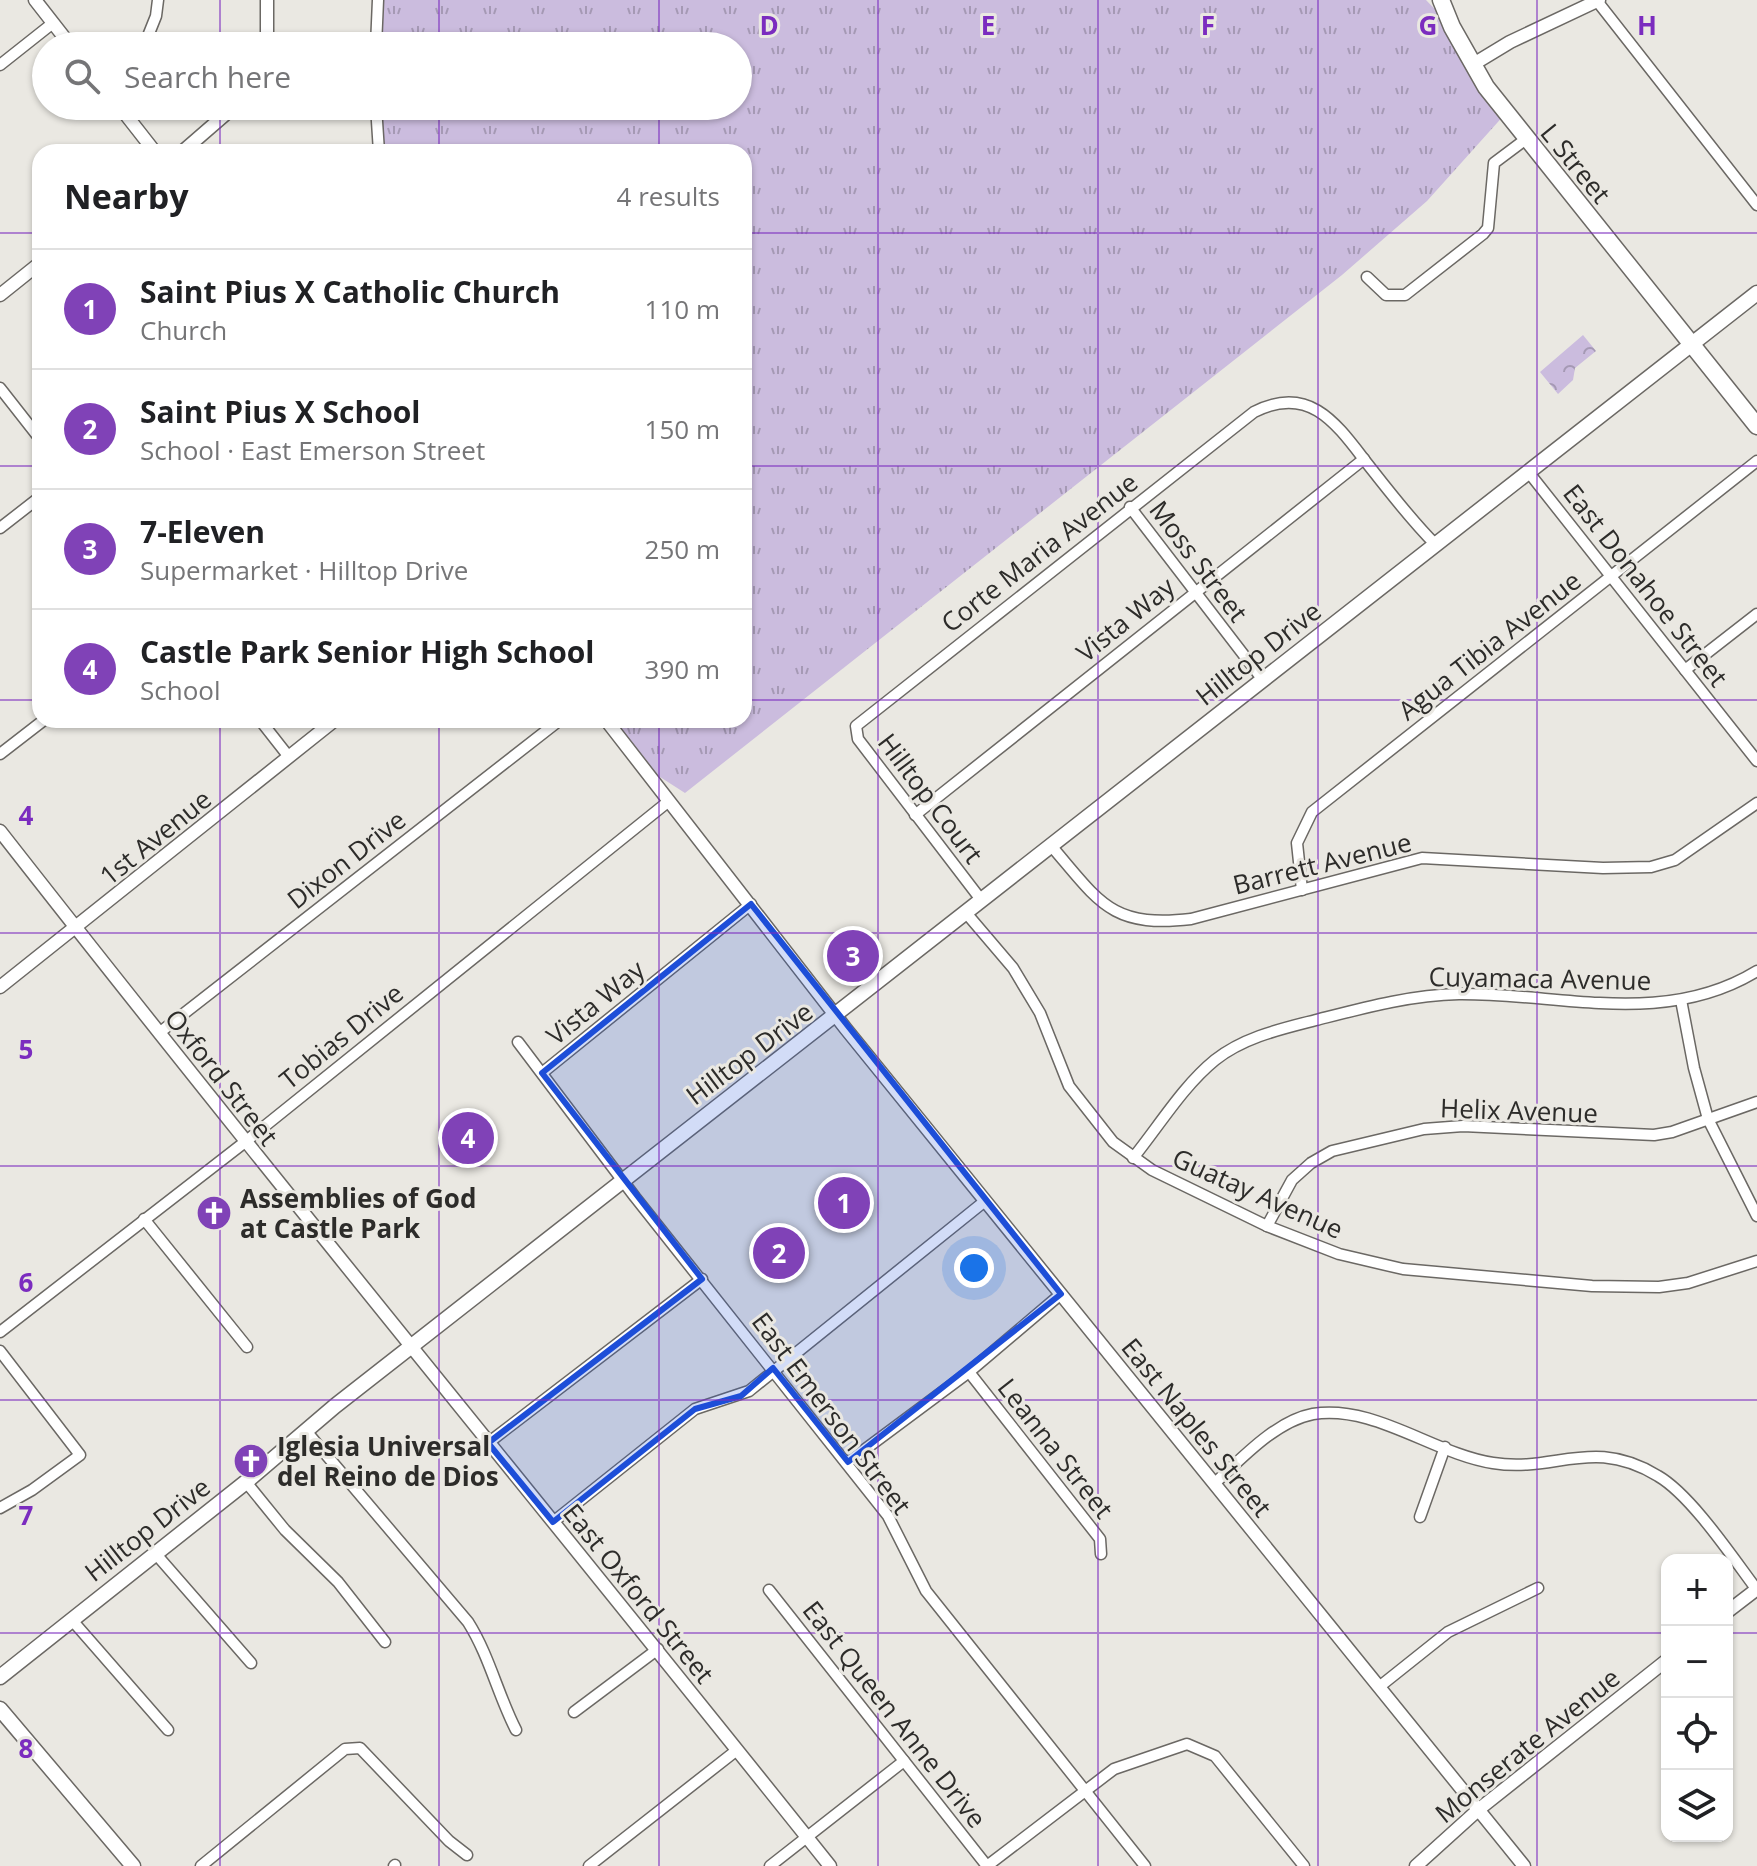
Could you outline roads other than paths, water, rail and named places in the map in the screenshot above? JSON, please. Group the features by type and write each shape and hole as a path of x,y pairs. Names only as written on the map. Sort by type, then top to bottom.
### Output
{"main road":[{"name":"L Street","path":"1441,0 1472,65 1526,139 1757,426"},
{"name":"Hilltop Drive","path":"0,1677 623,1181 1053,848 1757,293"},
{"path":"0,1709 133,1866"}],"street":[{"path":"35,0 60,32"},
{"path":"151,32 158,0"},
{"path":"267,0 267,32"},
{"path":"377,32 378,0"},
{"path":"1472,65 1510,42 1598,0 1757,205"},
{"path":"42,32 53,23"},
{"path":"0,65 32,40"},
{"path":"130,120 149,144"},
{"path":"191,144 219,120"},
{"path":"377,120 378,144"},
{"path":"1367,277 1386,295 1405,295 1483,234 1488,228 1494,163 1526,139"},
{"path":"0,295 32,269"},
{"path":"0,388 32,429"},
{"name":"Corte Maria Avenue","path":"862,720 1130,507 1244,419 1270,405 1305,405 1331,418 1435,544"},
{"name":"Vista Way","path":"915,815 1364,459"},
{"name":"Agua Tibia Avenue","path":"1302,890 1297,843 1312,812 1757,461"},
{"name":"East Donahoe Street","path":"1530,474 1757,761"},
{"path":"0,528 32,503"},
{"name":"Moss Street","path":"1130,507 1263,680"},
{"path":"1685,670 1757,614"},
{"name":"Hilltop Court","path":"862,720 856,726 858,739 982,901"},
{"path":"0,754 34,728"},
{"path":"266,728 289,757"},
{"name":"1st Avenue","path":"0,987 325,728"},
{"name":"Dixon Drive","path":"159,1033 550,728"},
{"name":"East Naples Street","path":"612,728 985,1201 1524,1866"},
{"name":"Tobias Drive","path":"0,1332 245,1142 669,801"},
{"name":"Barrett Avenue","path":"1053,848 1096,898 1111,910 1153,923 1191,919 1422,858 1603,868 1651,867 1675,860 1757,803"},
{"name":"Oxford Street","path":"0,831 412,1349"},
{"name":"Vista Way","path":"542,1073 751,904"},
{"name":"Guatay Avenue","path":"967,914 1013,968 1040,1013 1069,1086 1084,1109 1133,1158 1267,1226 1339,1254 1403,1269 1592,1286 1659,1287 1688,1283 1757,1261"},
{"name":"Cuyamaca Avenue","path":"1133,1158 1201,1072 1239,1045 1268,1033 1410,998 1469,994 1647,1005 1681,1000 1718,989 1757,971"},
{"path":"1681,1000 1708,1119 1757,1216"},
{"name":"East Emerson Street","path":"518,1042 623,1181 848,1462 888,1516 926,1591 1145,1866"},
{"name":"Helix Avenue","path":"1267,1226 1292,1180 1332,1151 1424,1129 1463,1126 1654,1135 1757,1102"},
{"path":"553,1522 695,1409 741,1396 772,1368 985,1201"},
{"path":"144,1219 247,1347"},
{"path":"488,1443 702,1279"},
{"path":"848,1462 969,1372 1061,1294"},
{"name":"East Oxford Street","path":"412,1349 658,1649 830,1866"},
{"path":"0,1351 80,1455 32,1490 0,1508"},
{"name":"Leanna Street","path":"969,1372 1100,1539 1101,1554"},
{"path":"1215,1483 1284,1425 1317,1414 1338,1412 1490,1463 1517,1466 1576,1455 1632,1462 1661,1477 1680,1495 1757,1589 1733,1607"},
{"path":"306,1431 468,1622 516,1730"},
{"path":"1420,1517 1445,1447"},
{"path":"246,1482 285,1530 338,1582 385,1642"},
{"path":"155,1553 251,1663"},
{"path":"1379,1687 1448,1632 1538,1588"},
{"name":"East Queen Anne Drive","path":"769,1590 987,1866"},
{"path":"71,1619 168,1730"},
{"path":"574,1712 658,1649"},
{"name":"Monserate Avenue","path":"1416,1866 1478,1810 1661,1665"},
{"path":"987,1866 1114,1769 1174,1746 1198,1746 1215,1756 1304,1866"},
{"path":"201,1866 345,1749 352,1747 360,1748 449,1841 467,1855"},
{"path":"589,1866 737,1750"},
{"path":"770,1866 904,1761"}],"place":[{"name":"7-Eleven","path":"853,956"},
{"name":"Castle Park Senior High School","path":"468,1138"},
{"name":"Saint Pius X Catholic Church","path":"844,1203"},
{"name":"Assemblies of God at Castle Park","path":"214,1213"},
{"name":"Saint Pius X School","path":"779,1253"},
{"name":"Iglesia Universal del Reino de Dios","path":"251,1461"}]}
